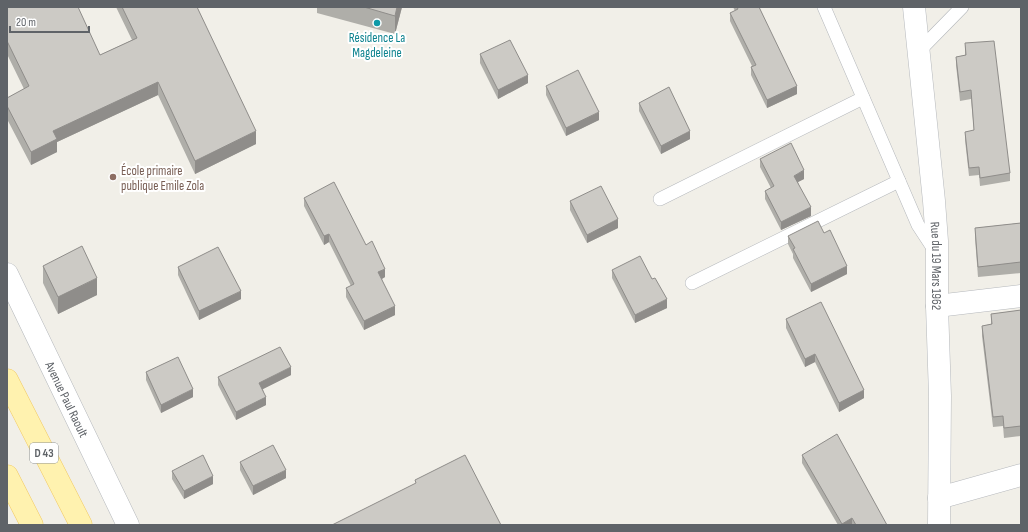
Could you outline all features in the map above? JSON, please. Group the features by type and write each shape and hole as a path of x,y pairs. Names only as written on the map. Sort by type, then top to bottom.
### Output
{"main road":[{"name":"D 43","path":"7,380 81,525"},
{"path":"7,476 32,525"}],"street":[{"name":"Rue du 19 Mars 1962","path":"914,7 934,201 937,254 940,396 939,525"},
{"name":"Avenue Paul Raoult","path":"7,274 128,525"},
{"path":"937,306 1021,296"},
{"path":"939,498 1021,475"}],"lane":[{"path":"824,7 918,225 937,254"},
{"path":"918,52 962,7"},
{"path":"660,199 863,98"},
{"path":"692,283 899,181"}],"building":[{"path":"7,7 78,7 100,55 137,38 122,7 197,7 256,131 195,161 158,82 53,131 57,139 31,152 7,106 7,98 29,86 7,41"},
{"path":"364,7 397,7 395,16"},
{"path":"737,7 759,7 797,86 767,100 751,67 756,65 730,13 738,9"},
{"path":"510,40 528,75 498,90 480,54"},
{"path":"994,41 1010,173 980,178 979,167 969,168 965,132 974,130 971,90 960,92 956,57 966,55 965,43"},
{"path":"578,70 599,112 566,128 546,86"},
{"path":"669,87 690,131 661,146 639,103"},
{"path":"791,143 804,170 794,176 811,207 781,222 765,191 774,186 760,159"},
{"path":"334,182 366,245 372,241 385,269 378,272 395,306 364,321 346,288 354,284 329,234 324,236 304,198"},
{"path":"601,186 618,219 587,235 570,201"},
{"path":"818,221 824,233 830,230 847,266 811,284 788,236"},
{"path":"1021,223 1021,262 978,267 975,228"},
{"path":"82,246 97,278 58,297 43,266"},
{"path":"218,247 241,291 199,311 178,267"},
{"path":"640,256 652,279 655,278 667,299 635,315 612,270"},
{"path":"821,302 864,390 839,403 815,354 805,359 786,319"},
{"path":"1021,310 1021,426 1004,428 1003,416 993,417 982,326 992,324 991,314"},
{"path":"280,347 291,367 259,383 266,397 236,412 218,377"},
{"path":"178,357 193,389 161,405 146,372"},
{"path":"837,434 887,525 856,525 852,518 842,524 802,455"},
{"path":"273,445 286,470 253,486 240,462"},
{"path":"203,455 213,476 184,491 172,471"},
{"path":"465,455 501,525 332,525 416,483 415,480"}],"place":[{"name":"Résidence La Magdeleine","path":"377,23"},
{"name":"École primaire publique Emile Zola","path":"113,177"}]}
